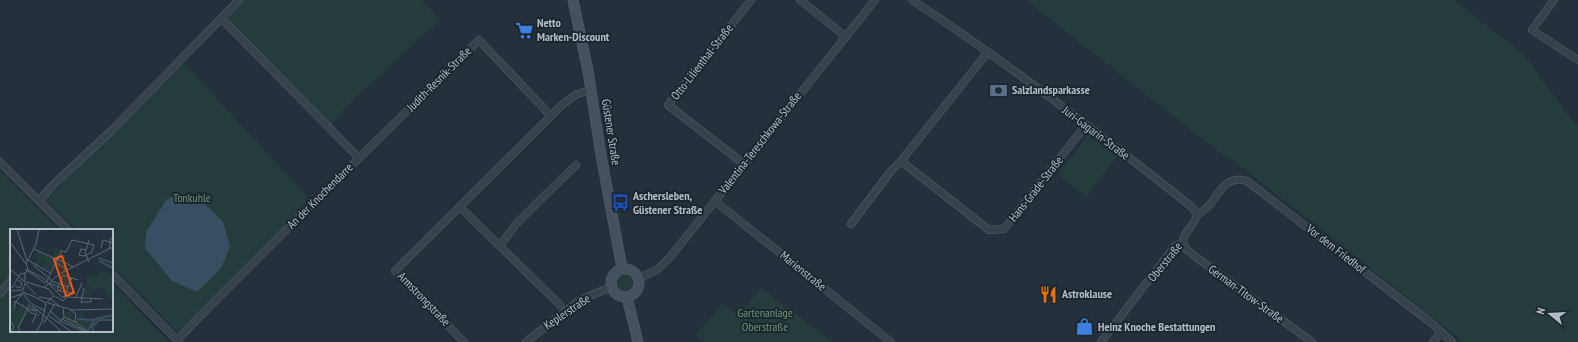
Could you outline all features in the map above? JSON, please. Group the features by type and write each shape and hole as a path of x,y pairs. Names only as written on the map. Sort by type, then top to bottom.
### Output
{"main road":[{"name":"Güstener Straße","path":"573,0 591,90 601,155 622,268"},
{"path":"622,268 632,270 639,278 640,283 637,290 634,294 627,297 617,295 611,287 613,275 622,268"},
{"path":"627,297 638,342"}],"street":[{"path":"39,201 53,185 111,131 239,0"},
{"name":"Otto-Lilienthal-Straße","path":"744,164 668,105 751,0"},
{"path":"800,0 845,36"},
{"name":"Valentina-Tereschkowa-Straße","path":"639,278 658,270 664,264 875,0"},
{"name":"Juri-Gagarin-Straße","path":"912,0 988,52 1086,125 1192,207 1197,214"},
{"path":"1554,0 1532,30 1578,60"},
{"name":"An der Knochendarre","path":"178,341 359,158 221,18"},
{"name":"Judith-Resnik-Straße","path":"359,158 479,40 551,116"},
{"path":"851,224 891,171 901,161 988,52"},
{"name":"Armstrongstraße","path":"464,342 395,271 551,116 573,97 591,90"},
{"name":"Hans-Grade-Straße","path":"901,161 989,230 1004,229 1086,125"},
{"path":"0,162 67,229"},
{"path":"500,246 516,224 576,165"},
{"name":"Vor dem Friedhof","path":"1227,183 1242,180 1252,184 1430,322 1440,333 1452,342"},
{"name":"Oberstraße","path":"1101,342 1176,246 1183,242 1184,235 1195,221 1197,214 1204,210 1227,183"},
{"name":"Marienstraße","path":"715,201 891,342"},
{"path":"460,207 560,305"},
{"path":"58,229 63,224"},
{"name":"German-Titow-Straße","path":"1183,242 1186,249 1200,260 1312,342"},
{"path":"113,275 178,341"},
{"path":"0,293 10,282"},
{"name":"Keplerstraße","path":"526,342 580,300 611,287"},
{"path":"1433,342 1440,333"}],"green space":[{"path":"243,0 422,0 440,19 350,103 330,126 225,18"},
{"path":"1026,0 1454,0 1523,54 1572,120 1578,124 1578,342 1463,342 1255,177 1214,148"},
{"name":"Tonkuhle","path":"182,61 311,201 178,332 113,267 113,229 75,229 46,200"},
{"path":"1089,134 1117,156 1086,197 1058,174"},
{"path":"0,171 59,229 10,229 10,332 113,332 113,284 169,342 0,342"},
{"path":"625,275 631,277 633,283 631,289 625,291 619,289 617,283 619,277"},
{"name":"Gartenanlage Oberstraße","path":"761,288 833,342 704,342 696,335 723,303 738,316"}],"water":[{"path":"173,196 197,196 223,222 230,246 222,267 197,292 172,281 145,248 146,232 166,200"}],"place":[{"name":"Netto Marken-Discount","path":"524,30"},
{"name":"Salzlandsparkasse","path":"999,90"},
{"name":"Aschersleben, Güstener Straße","path":"620,203"},
{"name":"Astroklause","path":"1049,294"},
{"name":"Heinz Knoche Bestattungen","path":"1085,327"}]}
